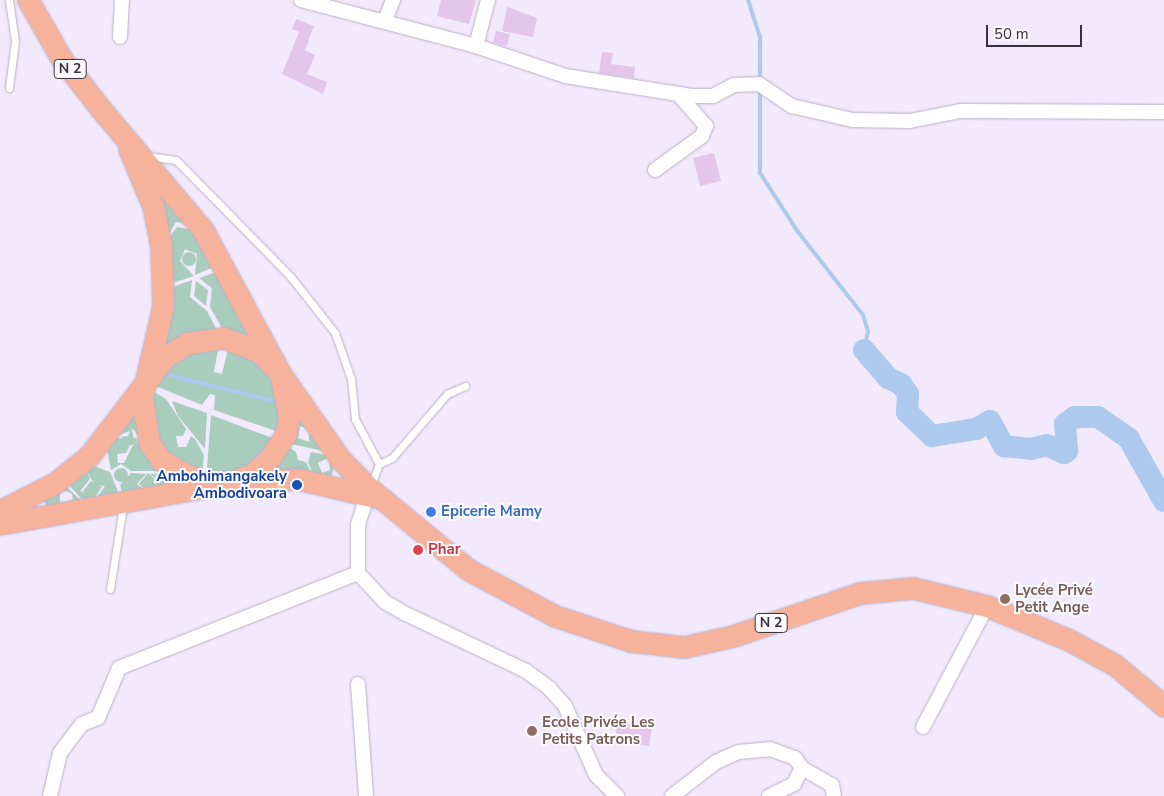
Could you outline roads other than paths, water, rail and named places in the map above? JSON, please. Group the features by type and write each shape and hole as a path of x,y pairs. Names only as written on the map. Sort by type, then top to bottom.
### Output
{"main road":[{"name":"N 2","path":"28,0 61,58 120,134"},
{"path":"120,134 144,156 203,230 280,373 340,459 368,490"},
{"path":"120,134 153,206 163,268 158,336 142,384 148,442 162,461 202,483 298,479 368,490"},
{"path":"0,511 54,483 84,461 142,384 165,357 187,343 208,337 243,343 258,351 280,373 287,400 286,433 261,467 229,483 123,504 0,524"},
{"name":"N 2","path":"368,490 386,502 468,570 511,596 555,616 639,642 697,646 879,590 913,588 987,606 1099,656 1164,706"}],"street":[{"path":"120,37 122,0"},
{"path":"301,0 385,20 476,46 565,76 678,94 713,96 734,85 760,84 792,106 852,120 910,120 960,111 1164,112"},
{"path":"385,20 393,0"},
{"path":"476,46 488,0"},
{"path":"655,170 702,136 706,126 678,94"},
{"path":"368,490 358,524 358,573 385,602 406,614 526,671 549,688 565,706 596,775 617,796"},
{"path":"50,796 60,753 82,724 98,718 119,668 358,573"},
{"path":"923,727 987,606"},
{"path":"358,684 366,796"},
{"path":"672,796 716,762 738,752 784,752 802,768 832,785 834,796"},
{"path":"769,796 794,784 802,768"}],"lane":[{"path":"9,0 16,41 9,88"},
{"path":"144,156 167,155 176,160 317,307 345,358 355,419 379,464"},
{"path":"368,490 379,464 392,458 447,394 465,386"},
{"path":"110,590 123,504"}],"waterway":[{"path":"748,0 760,36 760,173 798,232 863,315 868,331 864,350"},
{"path":"864,350 888,378 901,384 908,394 907,412 932,436 976,429 990,421 1004,446 1031,449 1047,445 1064,453 1067,451 1065,424 1075,417 1098,417 1129,439 1164,501"},
{"path":"169,375 274,401"}],"place":[{"name":"Ambohimangakely Ambodivoara","path":"297,485"},
{"name":"Epicerie Mamy","path":"431,512"},
{"name":"Phar","path":"418,550"},
{"name":"Lycée Privé Petit Ange","path":"1005,599"},
{"name":"Ecole Privée Les Petits Patrons","path":"532,731"}]}
